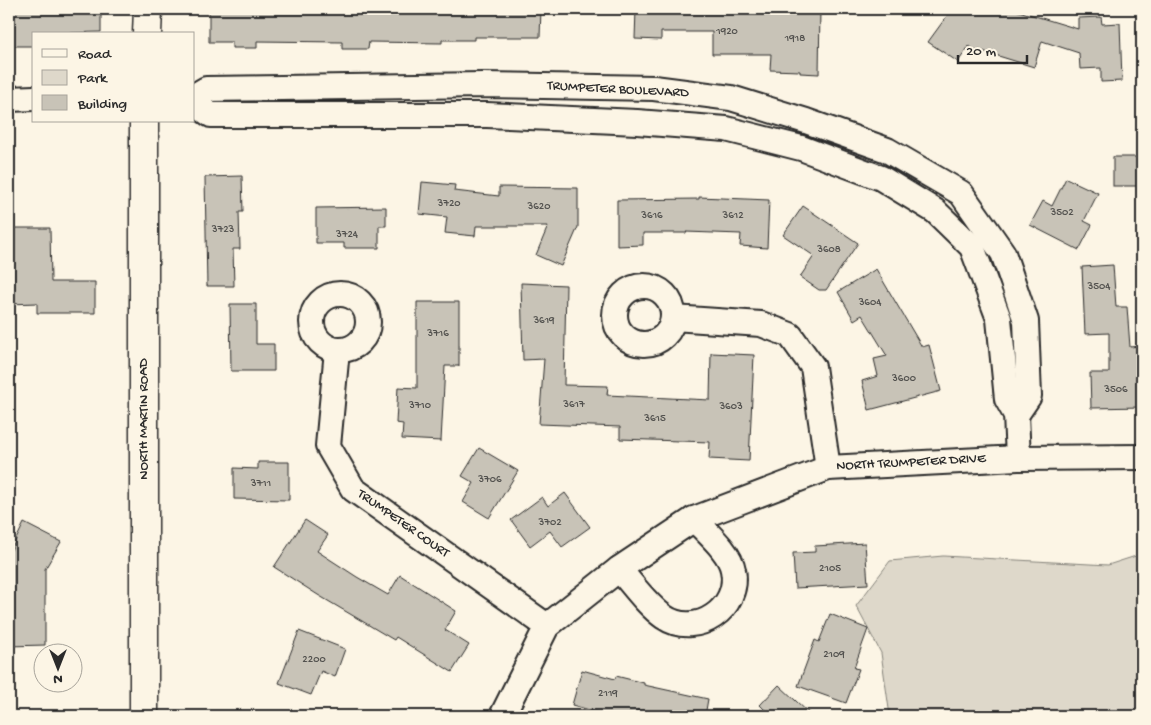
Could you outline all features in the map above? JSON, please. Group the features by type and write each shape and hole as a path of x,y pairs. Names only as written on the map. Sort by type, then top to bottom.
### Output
{"street":[{"path":"147,32 148,9"},
{"name":"TRUMPETER BOULEVARD","path":"195,95 206,89 483,85 654,88 732,98 806,121 886,150 961,193 1002,253 1026,322 1029,396 1016,415"},
{"path":"9,99 32,98"},
{"path":"195,104 211,115 487,116 637,122 726,129 801,148 882,178 934,211 972,247 999,319 1007,398 1016,415 1018,458"},
{"name":"NORTH MARTIN ROAD","path":"144,122 144,716"},
{"path":"673,318 761,324 790,335 813,367 828,468"},
{"name":"TRUMPETER COURT","path":"337,350 328,446 353,489 547,626"},
{"name":"NORTH TRUMPETER DRIVE","path":"502,716 547,626 619,570 694,520 828,468 1018,458 1142,457"},
{"path":"619,570 664,617 681,624 698,624 715,616 727,604 734,587 734,570 726,553 694,520"}],"green space":[{"path":"1142,554 1142,716 890,716 881,653 856,606 890,561 943,556 1108,565"}],"building":[{"path":"9,9 101,9 101,32 32,32 32,46 9,46"},
{"path":"209,9 541,9 540,37 474,37 474,40 442,40 442,43 369,42 368,49 342,49 342,42 257,41 257,48 232,48 232,42 209,42"},
{"path":"636,9 820,9 819,74 770,70 771,54 712,54 712,32 661,32 661,40 635,39"},
{"path":"952,9 1012,9 1078,29 1078,18 1101,17 1102,24 1120,23 1122,81 1101,82 1101,68 1080,69 1079,53 1042,41 1034,67 979,50 978,52 969,46 958,62 928,42"},
{"path":"1113,157 1142,157 1142,186 1113,186"},
{"path":"242,176 243,212 239,212 240,249 233,249 234,286 207,286 205,177"},
{"path":"1066,178 1098,193 1084,221 1092,225 1079,250 1030,225 1043,201 1052,206"},
{"path":"422,182 455,185 454,191 499,196 499,187 578,188 578,227 561,266 536,255 548,226 476,226 475,236 445,233 447,217 419,214"},
{"path":"699,197 769,200 767,248 740,246 741,234 686,232 643,233 643,245 617,246 617,200 699,199"},
{"path":"803,206 858,243 826,290 819,290 800,277 814,256 783,235"},
{"path":"386,207 386,226 379,226 379,248 344,248 344,243 316,243 316,208"},
{"path":"9,228 50,228 51,282 95,282 95,313 37,313 37,303 9,304"},
{"path":"1113,265 1116,307 1127,307 1130,347 1140,346 1142,407 1091,408 1090,373 1109,373 1109,333 1085,334 1082,267"},
{"path":"876,269 922,347 929,345 941,391 869,410 862,381 878,376 874,359 887,356 862,315 854,320 838,292"},
{"path":"521,283 566,285 564,385 608,386 607,395 710,400 711,353 754,355 749,461 709,459 710,442 620,439 620,427 539,424 544,359 523,360"},
{"path":"417,302 459,302 459,366 445,366 441,441 402,439 403,424 396,423 398,387 417,388"},
{"path":"230,304 256,304 256,344 274,344 274,371 231,371"},
{"path":"479,448 518,471 489,518 463,502 474,483 462,476"},
{"path":"258,462 289,462 289,500 234,499 234,468 258,469"},
{"path":"565,493 590,527 562,547 550,531 530,546 511,520 542,497 548,506"},
{"path":"305,520 328,535 317,551 357,577 388,595 400,575 456,611 445,630 469,645 452,672 396,637 394,640 274,567"},
{"path":"24,523 61,542 45,569 45,642 32,642 32,645 9,646 9,554"},
{"path":"865,543 868,584 795,588 793,553 815,552 815,546"},
{"path":"830,614 868,629 854,668 859,669 846,703 798,686 815,640 819,642"},
{"path":"299,631 345,649 335,677 321,671 311,695 279,683"},
{"path":"582,670 615,679 616,676 644,683 644,685 708,699 705,716 664,716 637,710 635,716 611,716 572,705"},
{"path":"779,685 812,716 771,716 760,705"}]}
